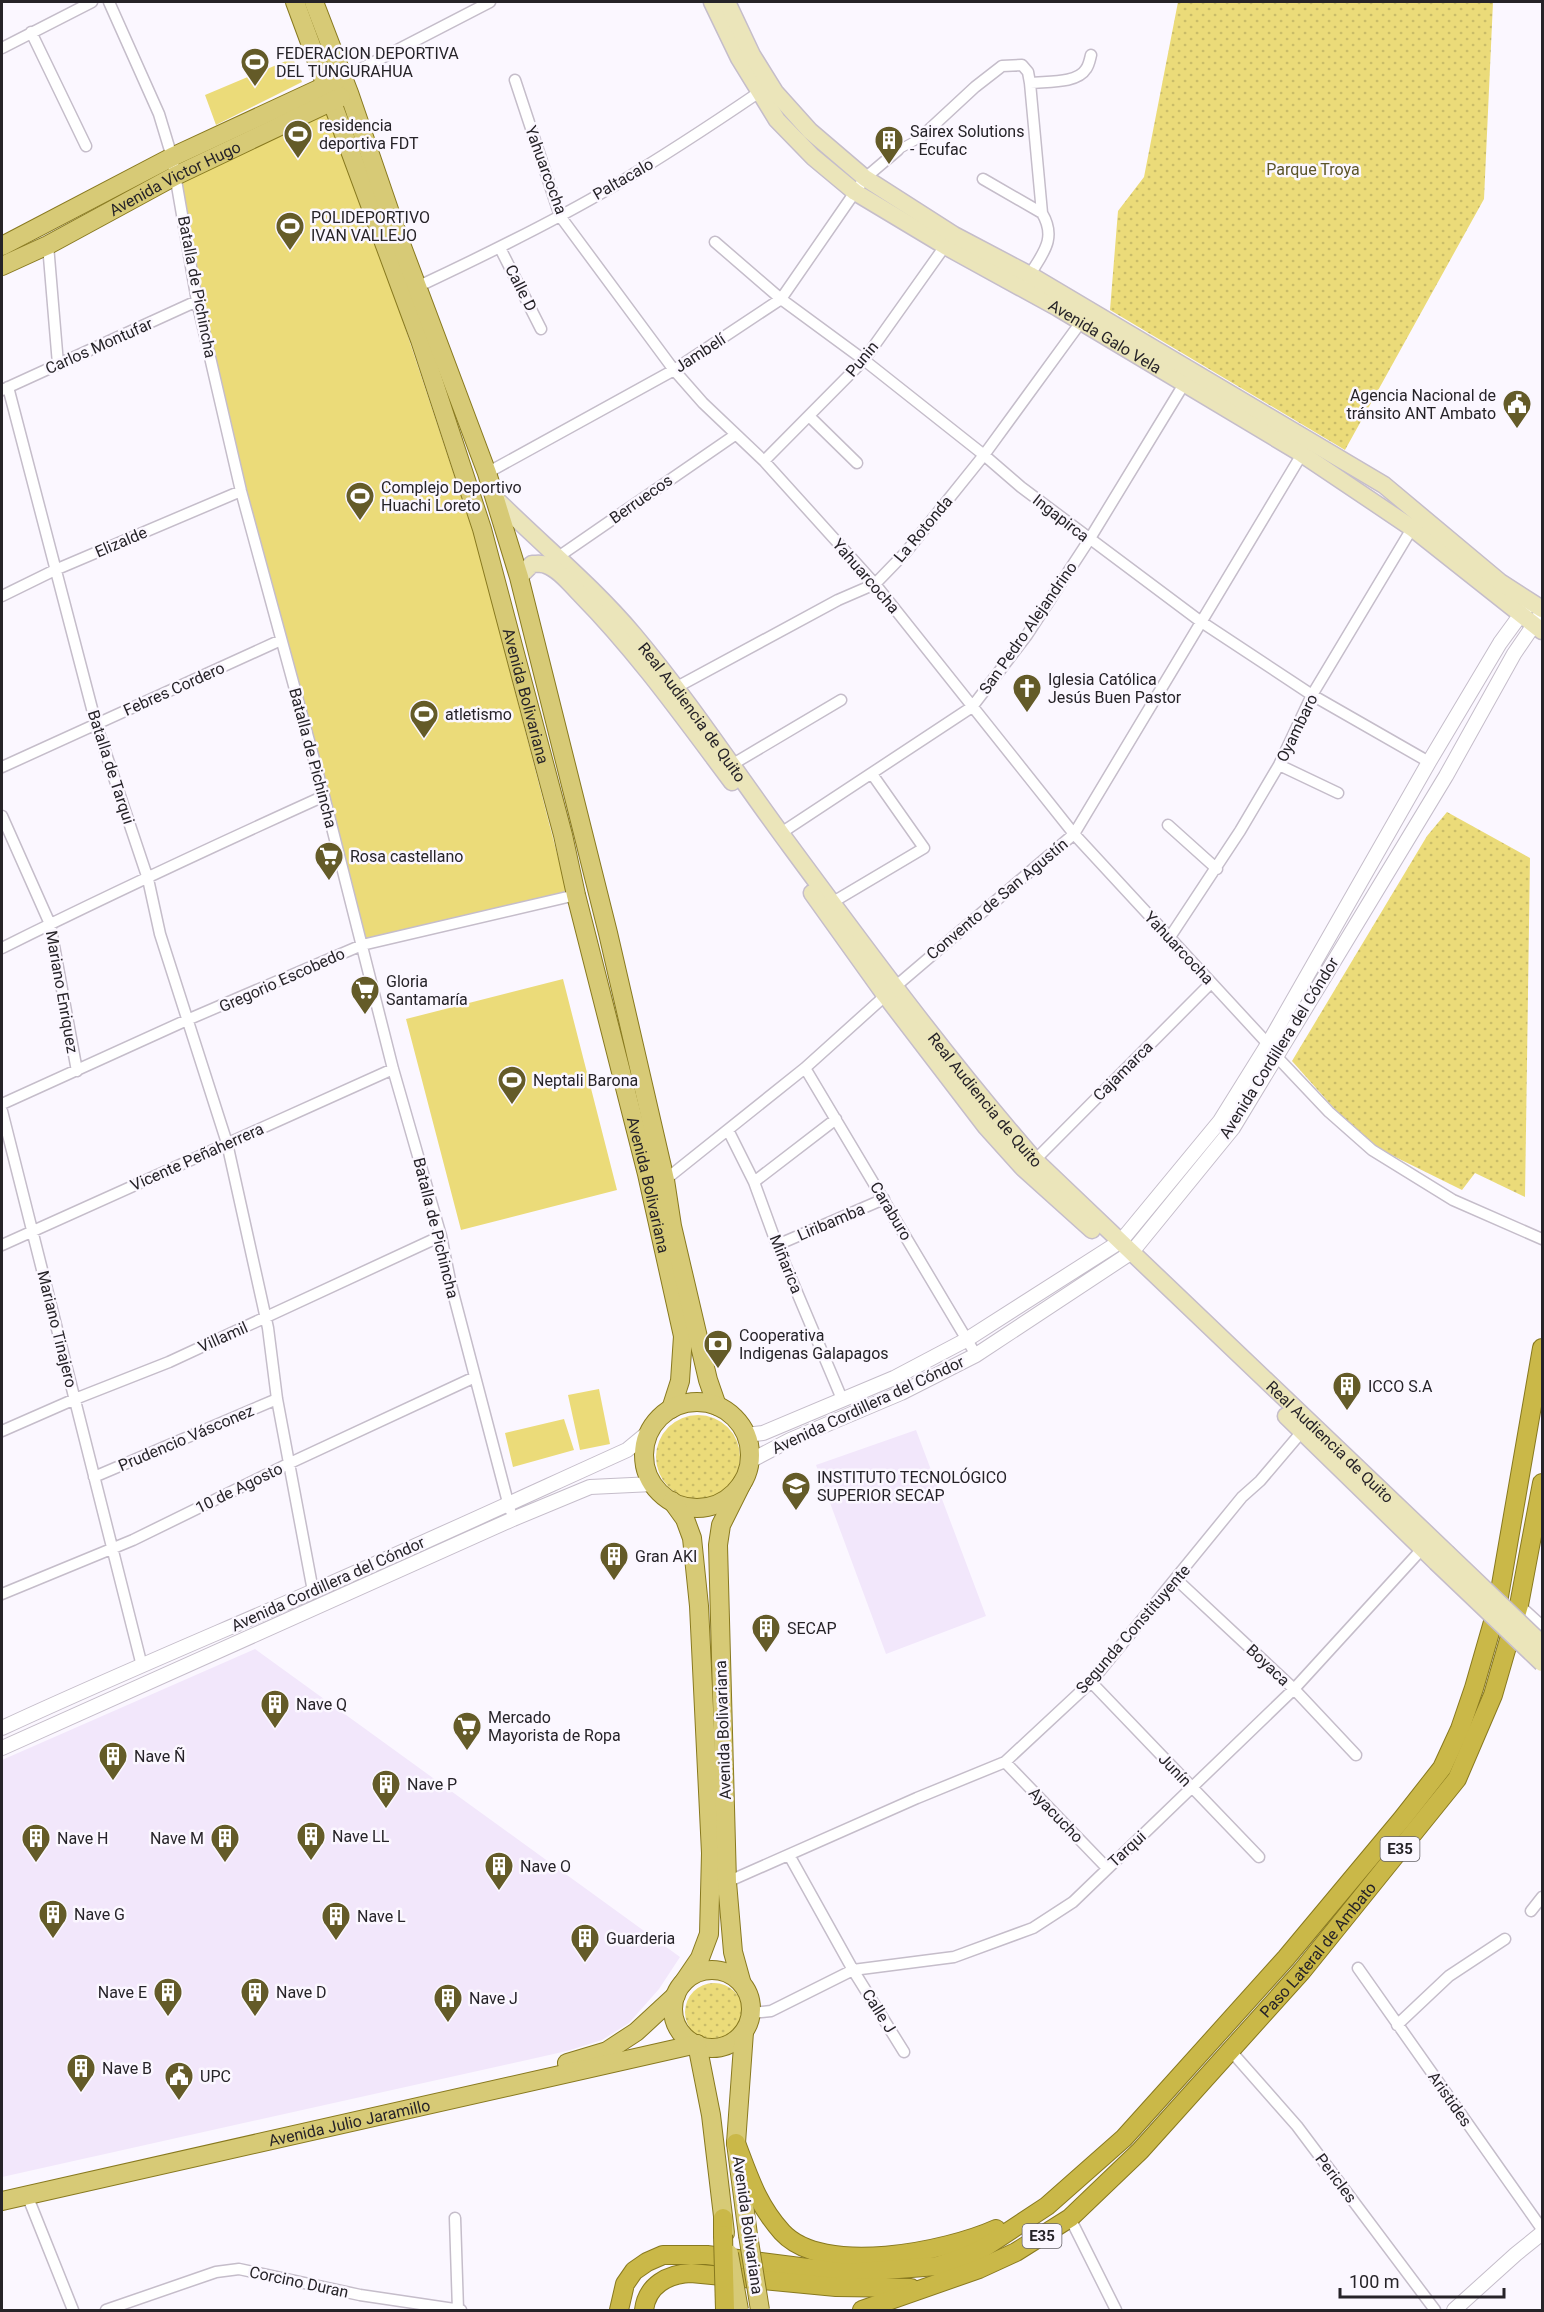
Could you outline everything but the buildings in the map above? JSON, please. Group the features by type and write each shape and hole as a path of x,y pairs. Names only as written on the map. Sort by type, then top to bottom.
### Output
{"highway":[{"name":"Paso Lateral de Ambato","path":"1047,2206 1125,2138 1293,1950 1402,1820 1442,1768 1460,1729 1497,1608 1542,1348"},
{"name":"Paso Lateral de Ambato","path":"862,2310 979,2269 1016,2252 1070,2218 1140,2151 1302,1971 1457,1779 1493,1695 1519,1605 1542,1483"},
{"path":"736,2143 757,2198 783,2233 805,2248 842,2256 905,2254 974,2239 1047,2206"},
{"path":"619,2310 625,2284 634,2271 663,2255 707,2255 847,2273 937,2266 982,2249 1047,2206"},
{"path":"724,2229 724,2310"},
{"path":"644,2310 645,2303 656,2285 665,2278 678,2273 836,2287 924,2289"}],"main road":[{"name":"Avenida Bolivariana","path":"295,2 420,340 482,529 563,835 576,895 647,1174 683,1336 680,1381 671,1409 658,1418 650,1431"},
{"name":"Avenida Bolivariana","path":"314,2 487,473 519,577 608,933 666,1180 672,1226 708,1380 717,1406"},
{"name":"Avenida Galo Vela","path":"712,2 758,93 777,120 813,157 855,192 945,246 1027,281 1081,322 1416,522 1500,582 1539,616"},
{"name":"Avenida Galo Vela","path":"727,2 752,55 775,92 810,131 866,178 1027,281 1384,485 1416,522 1521,614 1539,616"},
{"name":"Avenida Victor Hugo","path":"2,246 172,157 346,85"},
{"name":"Avenida Victor Hugo","path":"2,266 48,245 328,93"},
{"name":"Real Audiencia de Quito","path":"495,498 554,562 597,592 677,687 833,902 890,991 1035,1160 1122,1249 1442,1558 1542,1663"},
{"name":"Real Audiencia de Quito","path":"554,562 559,573 597,612 674,703 890,991 986,1127 1022,1167 1122,1249"},
{"path":"519,577 532,564 554,562"},
{"path":"671,1409 685,1403 701,1402 717,1406 735,1417 746,1435"},
{"name":"Real Audiencia de Quito","path":"1306,1428 1422,1549 1442,1558 1542,1644"},
{"path":"650,1431 645,1444 644,1458 653,1484"},
{"name":"Avenida Bolivariana","path":"746,1435 750,1448 750,1461 721,1525 718,1545 727,1882 733,1952 741,1981 751,2002 752,2013 744,2032 736,2143 760,2310"},
{"name":"Avenida Bolivariana","path":"672,1501 696,1507 710,1506 722,1501 742,1483"},
{"name":"Avenida Bolivariana","path":"653,1484 672,1501 685,1519 692,1538 699,1606 711,1853 709,1934 700,1958 679,1989"},
{"path":"741,1981 718,1970 705,1970 693,1975 679,1989 673,2007 674,2018 679,2029 697,2044 710,2048 723,2046 734,2041 744,2032"},
{"name":"Avenida Julio Jaramillo","path":"2,2188 570,2062 607,2051 617,2045 636,2032 679,1989"},
{"name":"Avenida Bolivariana","path":"697,2044 711,2115 724,2229 739,2310"},
{"name":"Avenida Julio Jaramillo","path":"2,2201 697,2044"}],"street":[{"path":"2,48 92,2"},
{"name":"Batalla de Pichincha","path":"109,2 159,114 172,157 197,301 242,491 324,796 393,1069 441,1236 451,1285 513,1519"},
{"path":"346,85 490,2"},
{"path":"31,32 86,146"},
{"path":"1030,83 1076,77 1086,71 1091,55"},
{"path":"898,150 920,138 975,87 1002,66 1022,65 1028,72 1030,83 1042,213 1048,224 1050,238 1027,281"},
{"name":"Yahuarcocha","path":"515,80 561,216 674,370 735,435 764,461 875,584 1074,834 1268,1044"},
{"name":"Paltacalo","path":"417,287 561,216 662,157 758,93"},
{"name":"Jambelí","path":"487,473 674,370 781,299 855,192 866,178 898,150"},
{"path":"983,179 1042,213"},
{"name":"Ingapirca","path":"715,242 781,299 864,360 1021,487 1200,621 1312,694 1429,762"},
{"path":"48,245 58,364"},
{"name":"Punin","path":"764,461 864,360 945,246"},
{"name":"Calle D","path":"500,248 541,329"},
{"name":"Carlos Montufar","path":"5,389 197,301"},
{"name":"La Rotonda","path":"677,687 838,600 875,584 906,552 984,455 1081,322"},
{"name":"San Pedro Alejandrino","path":"781,833 972,707 1027,635 1089,540 1184,384"},
{"name":"Batalla de Tarqui","path":"5,389 96,724 148,879 160,934 227,1143 266,1318"},
{"path":"810,417 857,462"},
{"name":"Berruecos","path":"554,562 735,435"},
{"name":"Convento de San Agustín","path":"666,1180 805,1068 890,991 1074,834 1302,454"},
{"name":"Elizalde","path":"2,596 55,570 242,491"},
{"name":"Oyambaro","path":"1170,937 1216,869 1279,765 1312,694 1416,522"},
{"name":"Avenida Cordillera del Cóndor","path":"746,1435 763,1433 894,1378 966,1340 1047,1289 1122,1249 1220,1121 1268,1044 1429,762 1500,643 1521,614"},
{"name":"Avenida Cordillera del Cóndor","path":"750,1461 790,1440 901,1393 976,1355 1056,1302 1122,1249 1233,1128 1446,776 1514,654 1539,616"},
{"name":"Febres Cordero","path":"2,767 281,640"},
{"path":"733,764 841,700"},
{"path":"1279,765 1338,793"},
{"path":"833,902 924,848 872,774"},
{"path":"2,948 181,861 324,796"},
{"name":"Mariano Enriquez","path":"2,816 50,924 77,1071"},
{"path":"1168,825 1216,869"},
{"name":"Gregorio Escobedo","path":"2,1104 187,1020 362,945 576,895"},
{"name":"Cajamarca","path":"1035,1160 1211,983"},
{"path":"1276,1056 1329,1112 1372,1150 1453,1200 1542,1239"},
{"name":"Caraburo","path":"805,1068 976,1355"},
{"name":"Vicente Peñaherrera","path":"2,1245 393,1069"},
{"name":"Mariano Tinajero","path":"2,1111 142,1666"},
{"path":"754,1182 836,1119"},
{"name":"Miñarica","path":"728,1130 754,1182 777,1245 842,1399"},
{"name":"Liribamba","path":"777,1245 884,1199"},
{"name":"Villamil","path":"2,1431 169,1362 441,1236"},
{"path":"1047,1289 1056,1302"},
{"path":"266,1318 277,1399 313,1591"},
{"name":"10 de Agosto","path":"2,1594 113,1548 475,1377"},
{"name":"Prudencio Vásconez","path":"94,1477 277,1399"},
{"name":"Segunda Constituyente","path":"727,1882 1005,1762 1091,1682 1242,1497 1306,1428"},
{"name":"Avenida Cordillera del Cóndor","path":"2,1728 96,1684 313,1591 627,1450 650,1431"},
{"name":"Avenida Cordillera del Cóndor","path":"2,1748 513,1519 590,1487 653,1484"},
{"name":"Tarqui","path":"752,2013 771,2010 854,1970 954,1957 1033,1928 1073,1902 1294,1689 1422,1549"},
{"name":"Boyaca","path":"1176,1579 1294,1689 1356,1755"},
{"path":"1519,1605 1542,1626"},
{"name":"Junín","path":"1091,1682 1259,1857"},
{"name":"Ayacucho","path":"1005,1762 1107,1868"},
{"name":"Calle J","path":"789,1855 854,1970 904,2052"},
{"path":"1531,1911 1542,1897"},
{"path":"1397,2025 1449,1976 1505,1939"},
{"name":"Aristides","path":"1358,1968 1542,2231"},
{"name":"Pericles","path":"1230,2050 1297,2126 1435,2310"},
{"path":"27,2195 73,2310"},
{"path":"455,2218 460,2310"},
{"path":"1070,2218 1116,2310"},
{"path":"1454,2310 1542,2231"},
{"name":"Corcino Duran","path":"106,2310 216,2272 238,2269 360,2295 460,2310"}],"shaded area":[{"path":"916,1430 986,1616 886,1654 816,1465"},
{"path":"255,1649 680,1957 659,1989 629,2023 602,2040 567,2051 2,2177 2,1760"}],"green space":[{"name":"Parque Troya","path":"1178,2 1493,2 1484,199 1345,450 1110,310 1118,211 1144,177"},
{"name":"FEDERACION DEPORTIVA DEL TUNGURAHUA","path":"293,58 302,82 216,125 205,95"},
{"name":"Complejo Deportivo Huachi Loreto","path":"330,102 476,541 569,900 360,944 245,500 175,176"},
{"path":"1447,812 1530,858 1525,1197 1475,1173 1462,1190 1363,1141 1292,1061 1427,836"},
{"name":"Neptali Barona","path":"563,979 617,1190 461,1230 406,1019"},
{"path":"599,1389 610,1444 580,1450 568,1395"},
{"path":"698,1415 714,1418 728,1427 737,1441 740,1457 737,1473 728,1487 714,1496 698,1499 682,1496 668,1487 659,1473 656,1457 659,1441 668,1427 682,1418"},
{"path":"564,1419 574,1450 513,1467 505,1433"},
{"path":"714,1983 725,1985 738,1996 743,2012 741,2023 730,2036 714,2041 703,2039 690,2028 685,2012 687,2001 698,1988"}],"place":[{"name":"FEDERACION DEPORTIVA DEL TUNGURAHUA","path":"255,88"},
{"name":"residencia deportiva FDT","path":"298,160"},
{"name":"Sairex Solutions - Ecufac","path":"889,166"},
{"name":"POLIDEPORTIVO IVAN VALLEJO","path":"290,252"},
{"name":"Agencia Nacional de tránsito ANT Ambato","path":"1517,430"},
{"name":"Complejo Deportivo Huachi Loreto","path":"360,522"},
{"name":"Iglesia Católica Jesús Buen Pastor","path":"1027,714"},
{"name":"atletismo","path":"424,740"},
{"name":"Rosa castellano","path":"329,882"},
{"name":"Gloria Santamaría","path":"365,1016"},
{"name":"Neptali Barona","path":"512,1106"},
{"name":"Cooperativa Indigenas Galapagos","path":"718,1370"},
{"name":"ICCO S.A","path":"1347,1412"},
{"name":"INSTITUTO TECNOLÓGICO SUPERIOR SECAP","path":"796,1512"},
{"name":"Gran AKI","path":"614,1582"},
{"name":"SECAP","path":"766,1654"},
{"name":"Nave Q","path":"275,1730"},
{"name":"Mercado Mayorista de Ropa","path":"467,1752"},
{"name":"Nave Ñ","path":"113,1782"},
{"name":"Nave P","path":"386,1810"},
{"name":"Nave LL","path":"311,1862"},
{"name":"Nave H","path":"36,1864"},
{"name":"Nave M","path":"225,1864"},
{"name":"Nave O","path":"499,1892"},
{"name":"Nave G","path":"53,1940"},
{"name":"Nave L","path":"336,1942"},
{"name":"Guarderia","path":"585,1964"},
{"name":"Nave E","path":"168,2018"},
{"name":"Nave D","path":"255,2018"},
{"name":"Nave J","path":"448,2024"},
{"name":"Nave B","path":"81,2094"},
{"name":"UPC","path":"179,2102"}]}
